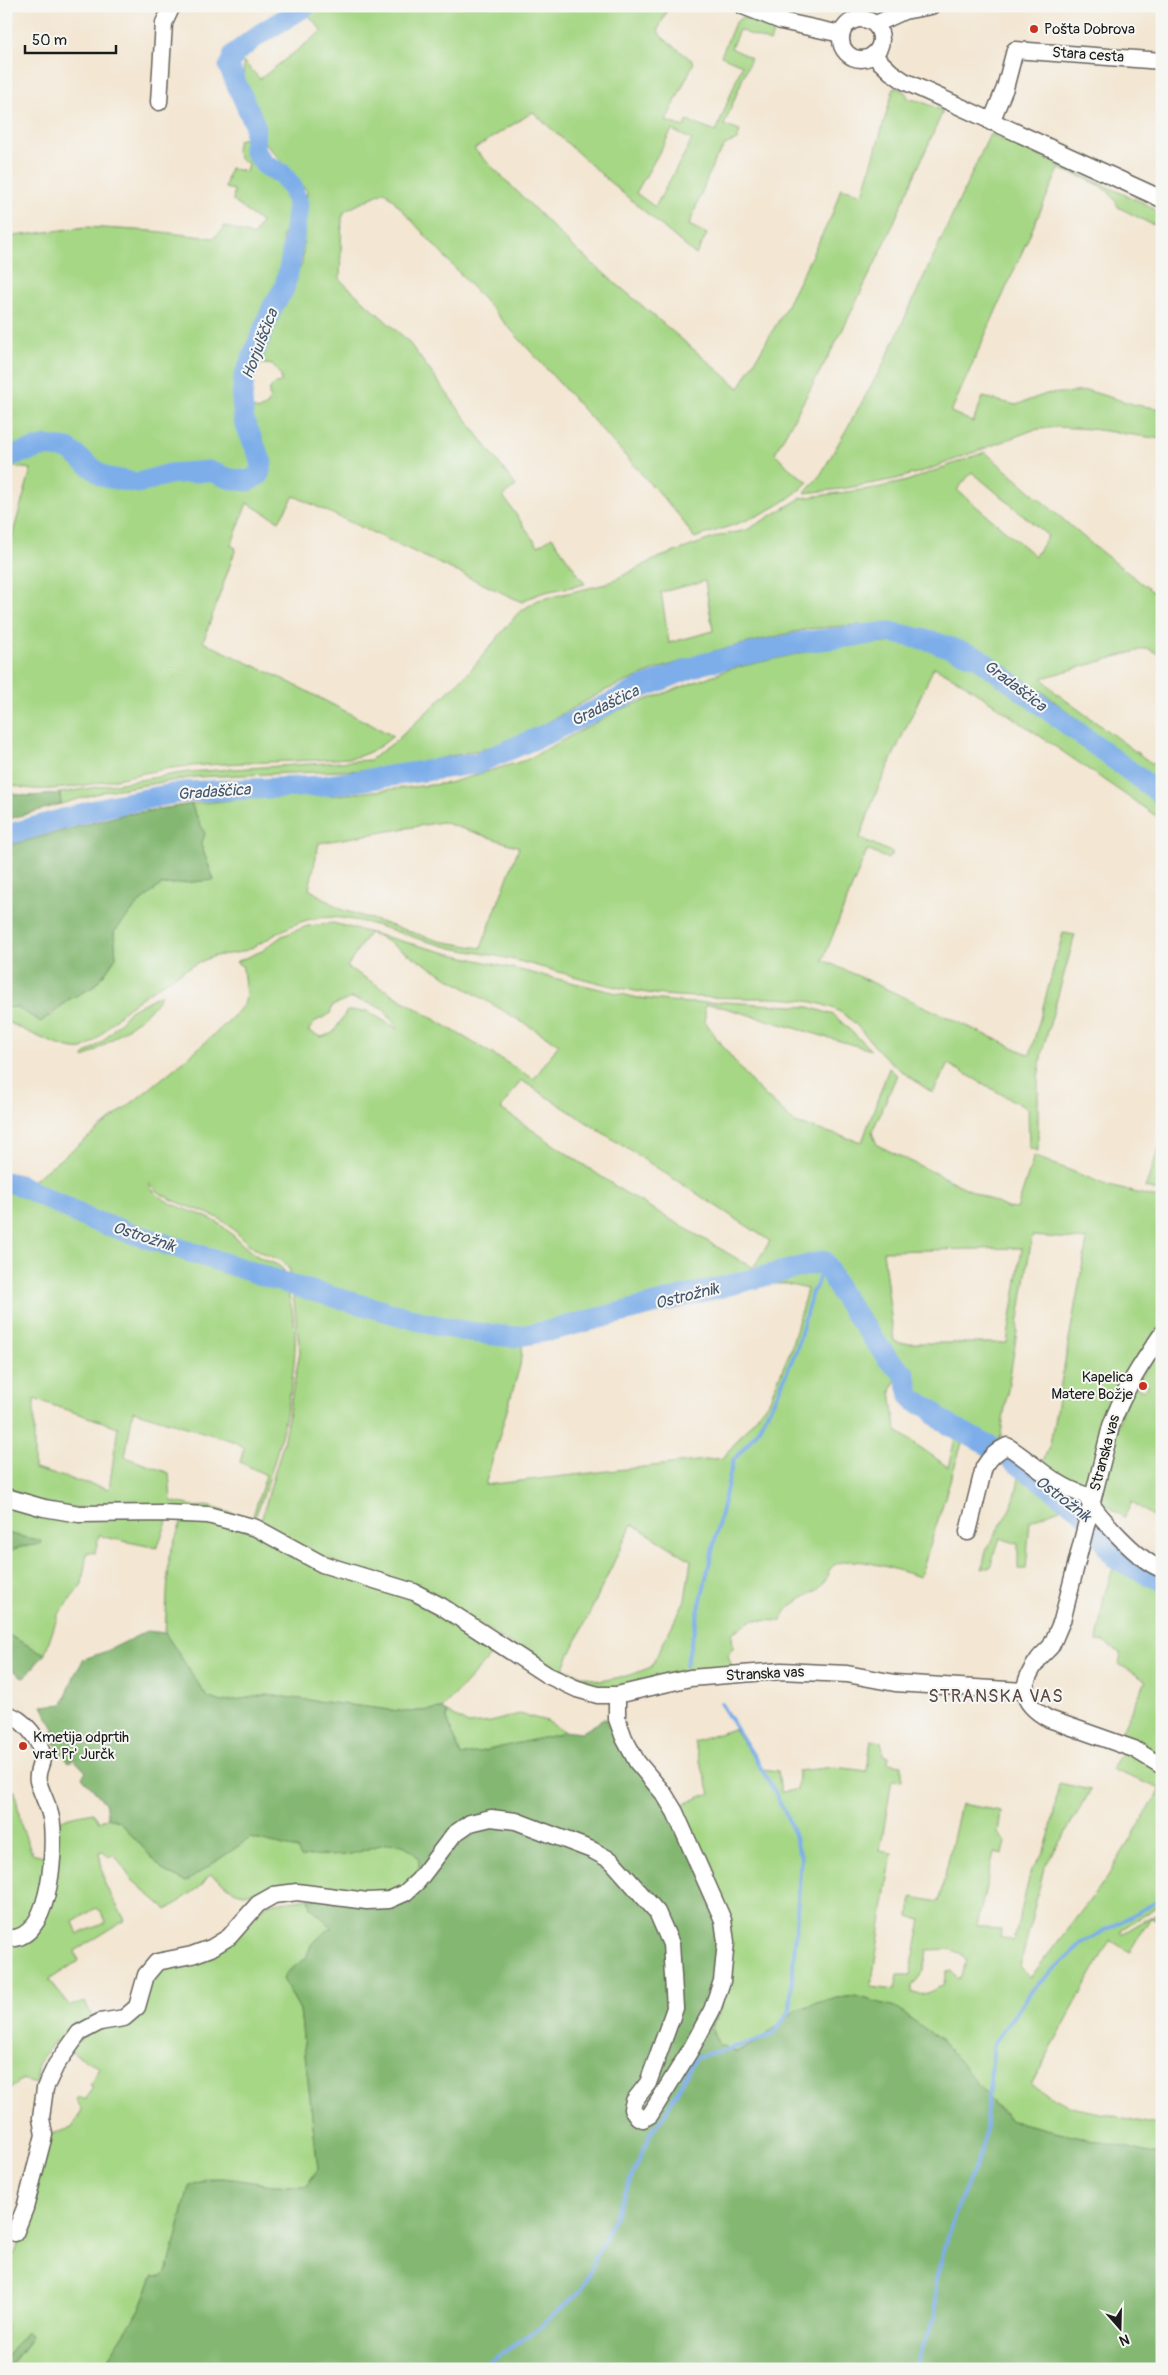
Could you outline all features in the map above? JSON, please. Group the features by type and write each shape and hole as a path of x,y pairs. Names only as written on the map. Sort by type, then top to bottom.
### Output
{"street":[{"path":"159,102 164,23 172,6"},
{"path":"743,6 781,21 841,34"},
{"path":"876,24 904,11 931,6"},
{"path":"855,19 870,20 876,24 880,30 881,44 873,55 860,59 847,54 843,48 841,34 844,27 855,19"},
{"name":"Stara cesta","path":"990,122 1005,88 1015,50 1162,60"},
{"path":"873,55 891,72 904,80 990,122 1162,199"},
{"name":"Stranska vas","path":"6,1497 44,1508 79,1514 162,1512 208,1515 256,1528 322,1564 414,1592 442,1606 547,1675 577,1689 598,1695 617,1695 690,1678 790,1671 847,1674 895,1684 1024,1691 1027,1677 1038,1659 1050,1646 1062,1621 1111,1426 1120,1399 1134,1374 1162,1334"},
{"path":"968,1532 984,1467 990,1458 1007,1446 1050,1478 1071,1491 1085,1495 1089,1512 1152,1566 1162,1569"},
{"path":"1024,1691 1027,1703 1049,1719 1134,1749 1162,1766"},
{"path":"15,2233 25,2208 44,2135 41,2105 44,2088 56,2065 79,2033 100,2022 124,2018 137,2007 146,1975 157,1962 192,1955 211,1948 229,1937 258,1904 274,1895 297,1892 367,1901 389,1900 405,1893 418,1881 454,1834 470,1824 491,1818 516,1821 592,1850 612,1860 657,1912 671,1944 675,2008 651,2076 634,2101 632,2109 638,2117 643,2118 650,2115 659,2104 712,2010 722,1981 726,1942 723,1920 675,1812 664,1794 637,1762 624,1738 617,1719 617,1695"},
{"path":"6,1714 14,1716 24,1723 31,1731 40,1750 42,1758 37,1772 38,1780 52,1823 54,1855 48,1891 35,1922 23,1936 16,1939 6,1938"}],"green space":[{"path":"317,6 669,6 658,30 661,36 694,62 666,121 684,127 687,121 716,132 742,65 721,56 735,23 742,17 775,28 770,42 739,30 731,48 751,58 724,125 740,131 737,140 726,144 714,161 689,225 707,234 696,255 612,184 533,112 474,149 573,247 739,388 783,313 832,215 841,188 863,194 894,87 905,92 909,99 920,101 943,111 883,247 840,335 775,453 789,468 808,482 783,502 755,517 694,538 681,518 385,191 345,211 342,218 340,280 407,340 516,486 503,496 538,546 552,537 585,584 545,592 522,602 294,496 279,521 247,503 231,546 236,548 203,642 285,680 393,736 373,750 350,758 179,767 68,788 24,788 6,783 6,558 31,469 14,467 6,470 6,237 86,227 152,231 213,238 223,230 224,226 254,236 261,222 233,201 234,190 225,188 230,168 246,172 248,163 240,159 236,151 238,140 248,137 249,148 254,157 263,169 275,174 292,201 293,215 282,237 286,250 282,282 289,288 302,264 307,191 263,140 260,117 244,79 243,61 260,79 322,31 306,12","holes":["672,130 692,140 655,207 636,193","256,363 273,365 281,376 281,382 274,384 271,388 269,392 271,398 266,406 259,410 252,408 248,395"]},
{"path":"990,134 1148,205 1162,215 1162,226 1151,224 1118,207 1115,199 1094,182 1059,169 951,412 973,422 983,397 1016,405 1046,394 1089,391 1136,405 1162,409 1162,439 1091,429 1057,427 1033,430 927,470 896,479 841,489 805,493 821,474 883,365"},
{"path":"985,452 1095,547 1162,599 1162,656 1149,649 1144,649 1042,678 1056,693 1162,771 1162,783 1128,759 1040,690 989,656 949,638 902,625 856,625 808,629 710,652 658,669 606,690 521,737 480,750 389,769 195,777 106,791 61,804 60,793 188,772 370,760 396,741 469,672 518,613 538,600 606,584 658,558 719,536 747,530 801,498 877,488 907,481","holes":["972,472 1048,536 1035,556 957,490","705,581 713,631 669,643 661,592"]},
{"path":"899,642 941,651 976,667 1024,701 1162,807 1162,820 960,681 934,667 875,795 860,838 893,853 888,859 867,850 823,960 1030,1055 1063,933 1075,935 1042,1052 1038,1078 1038,1151 1029,1148 1028,1109 948,1064 933,1093 890,1061 847,1017 822,1004 790,999 691,997 635,991 514,960 444,946 362,922 332,917 318,918 299,923 244,951 214,956 199,962 169,979 131,1005 100,1036 82,1049 55,1044 6,1021 6,1008 16,1007 50,1017 68,1000 93,987 116,957 114,932 139,903 161,885 214,880 201,845 205,834 191,804 254,798 338,795 449,783 526,760 619,710 730,669 810,651","holes":["442,822 519,847 481,948 439,941 340,909 309,889 319,843"]},
{"path":"6,790 19,795 60,793 61,804 6,820"},
{"path":"191,804 205,834 201,845 214,880 161,885 139,903 114,932 116,957 105,973 93,987 68,1000 41,1022 16,1007 6,1008 6,846 121,815"},
{"path":"333,923 439,951 638,998 690,1003 725,1002 809,1007 834,1015 871,1050 715,1005 705,1005 705,1021 717,1039 753,1084 795,1123 862,1142 889,1068 897,1075 872,1132 877,1145 1007,1208 1017,1209 1034,1156 1109,1186 1162,1199 1162,1322 1149,1340 1086,1489 1041,1466 1050,1444 1087,1240 1032,1236 1000,1440 985,1455 963,1440 920,1577 874,1564 848,1561 838,1563 831,1568 821,1587 791,1606 781,1621 752,1620 732,1633 733,1648 728,1655 733,1670 612,1691 572,1683 458,1611 344,1567 260,1524 283,1444 300,1351 290,1271 280,1260 264,1254 249,1245 223,1221 164,1196 151,1184 149,1185 155,1193 163,1199 203,1215 221,1225 262,1259 279,1266 284,1271 286,1277 295,1330 293,1376 276,1454 253,1522 73,1510 6,1492 6,1393 10,1370 10,1341 6,1340 6,1173 31,1182 183,1062 235,1014 245,1001 243,967 236,962 262,951 282,936 308,926","holes":["369,933 378,936 559,1044 534,1079 347,967","352,998 383,1008 398,1029 367,1011 347,1011 333,1033 321,1037 308,1031 316,1021 330,1014 332,1006","521,1080 770,1241 753,1268 624,1192 501,1109","1022,1248 1007,1343 900,1343 894,1341 883,1251","754,1284 786,1284 807,1289 791,1349 769,1401 723,1458 485,1485 520,1366 523,1340","902,1380 908,1402 956,1435 948,1467 896,1430 891,1391 895,1381","34,1399 118,1427 109,1489 34,1469","133,1411 233,1441 244,1448 240,1462 266,1475 252,1519 207,1506 198,1507 171,1501 169,1473 125,1457","632,1524 691,1560 685,1600 651,1667 631,1675 600,1681 563,1669"]},
{"path":"161,994 158,1001 140,1019 85,1058 83,1056 103,1041 130,1011"},
{"path":"1162,1140 1162,1192 1145,1188"},
{"path":"1162,1344 1162,1523 1132,1502 1124,1518 1099,1499 1122,1410 1134,1386 1143,1391 1148,1385 1140,1378"},
{"path":"1006,1452 1074,1496 1086,1506 1084,1515 1067,1506 1030,1521 1026,1569 1018,1569 1018,1544 1000,1538 990,1567 982,1569 987,1549 1008,1512 1017,1488 1019,1477 995,1459"},
{"path":"6,1500 164,1517 167,1522 157,1548 99,1536 95,1553 87,1552 82,1584 58,1615 45,1654 6,1634 6,1555 14,1549 39,1544 41,1541 6,1533"},
{"path":"183,1517 229,1523 418,1598 497,1649 442,1709 407,1712 267,1695 222,1702 207,1697 165,1633 169,1557"},
{"path":"1096,1518 1162,1572 1162,1759 1120,1734 1146,1681 1119,1664 1121,1653 1103,1642 1097,1641 1104,1596 1113,1568 1093,1526"},
{"path":"6,1533 41,1541 40,1544 18,1548 6,1555"},
{"path":"147,1631 165,1633 207,1697 222,1702 267,1695 407,1712 442,1709 447,1712 447,1719 461,1756 560,1734 563,1731 581,1733 604,1719 619,1725 731,1921 721,2007 712,2026 718,2044 736,2052 759,2041 796,2010 829,1999 855,1996 895,2007 942,2041 1001,2112 1012,2121 1162,2156 1162,2369 101,2369 140,2309 153,2276 162,2276 167,2273 189,2187 209,2179 220,2178 274,2185 306,2186 318,2169 300,2010 283,1979 286,1973 306,1958 311,1945 327,1930 333,1928 311,1907 309,1898 365,1897 375,1890 396,1893 418,1870 419,1865 418,1858 413,1852 405,1846 397,1844 380,1845 344,1855 301,1858 297,1849 250,1838 186,1882 164,1871 120,1822 108,1817 105,1803 82,1777 86,1772 74,1759 69,1763 48,1734 55,1731 42,1706 63,1704 75,1674 84,1659 107,1651"},
{"path":"6,1634 45,1654 24,1678 6,1666"},
{"path":"447,1712 468,1724 491,1722 519,1714 547,1721 563,1731 560,1734 461,1756 447,1719"},
{"path":"734,1729 761,1769 778,1771 781,1792 797,1790 798,1771 834,1767 867,1771 871,1740 882,1742 883,1755 889,1757 888,1763 902,1765 902,1781 892,1780 880,1851 892,1853 871,1987 895,1990 898,1975 910,1975 921,1920 909,1916 912,1897 939,1902 961,1804 1001,1811 998,1834 1006,1842 1003,1854 994,1852 977,1926 1001,1930 1000,1937 1014,1941 1031,1870 1038,1861 1048,1840 1059,1783 1091,1790 1044,1868 1020,1967 1030,1978 1106,1879 1161,1789 1111,1769 1124,1750 1162,1772 1162,1904 1122,1929 1122,1934 1162,1910 1162,1922 1151,1917 1130,1952 1110,1940 1031,2085 1071,2107 1162,2126 1162,2156 1012,2121 895,2007 855,1996 829,1999 796,2010 759,2041 736,2052 718,2044 712,2026 721,2007 676,1807 710,1793 694,1742","holes":["949,1949 962,1954 966,1961 962,1977 958,1979 951,1971 947,1972 943,1986 924,1994 912,1992 912,1986 924,1971 927,1950"]},
{"path":"15,1791 21,1825 32,1853 50,1858 30,1923 6,1935 6,1857 9,1856 6,1794"},
{"path":"93,1812 99,1822 108,1817 120,1822 164,1871 186,1882 250,1838 298,1849 301,1858 344,1855 380,1845 397,1844 405,1846 415,1854 419,1867 396,1893 365,1897 276,1888 244,1894 236,1892 210,1874 200,1887 167,1910 131,1879 114,1854 109,1857 103,1851 99,1852 105,1885 125,1920 75,1951 78,1961 49,1980 70,2006 85,2001 93,2019 65,2047 55,2041 37,2064 37,2084 21,2080 7,2092 6,2101 6,1942 27,1942 58,1824 69,1817","holes":["96,1908 101,1911 105,1923 78,1934 73,1922"]},
{"path":"309,1898 311,1907 333,1928 311,1945 306,1958 283,1979 300,2010 318,2169 306,2186 274,2185 223,2178 206,2178 189,2187 167,2273 162,2276 153,2276 140,2309 101,2369 8,2369 31,2339 27,2332 6,2357 6,2268 16,2251 47,2135 72,2128 82,2110 76,2101 78,2096 85,2100 93,2087 90,2085 99,2067 70,2051 88,2030 123,2025 158,1967 192,1961 268,1904"},
{"path":"27,2332 31,2335 31,2339 6,2369 6,2357"}],"waterway":[{"name":"Horjulščica","path":"6,457 46,446 68,449 104,477 138,483 169,474 209,471 231,479 248,481 259,475 262,463 244,421 242,399 244,377 273,306 284,289 291,260 298,204 292,187 282,174 265,165 254,150 255,125 229,67 234,54 260,34 306,6"},
{"name":"Gradaščica","path":"6,835 109,806 182,792 323,786 478,763 551,732 639,689 702,664 803,642 890,632 931,641 977,657 1162,795"},
{"name":"Ostrožnik","path":"6,1182 19,1185 91,1220 286,1283"},
{"path":"686,1665 733,1461 756,1433 777,1395 797,1348 812,1292 816,1287 824,1261"},
{"name":"Ostrožnik","path":"294,1286 434,1325 469,1332 513,1337 548,1331 824,1261 840,1292 858,1318 888,1359 905,1374 910,1396 916,1402 929,1408 944,1422 995,1449"},
{"name":"Ostrožnik","path":"1005,1455 1078,1508 1096,1524 1107,1547 1116,1559 1162,1581"},
{"path":"479,2369 535,2331 581,2291 653,2129 663,2117 696,2057 743,2045 773,2034 790,2011 801,1857 787,1816 767,1778 721,1704"},
{"path":"914,2369 936,2315 936,2278 955,2213 983,2147 994,2043 1033,1989 1082,1943 1162,1899"}],"place":[{"name":"Pošta Dobrova","path":"1034,29"},
{"name":"Kapelica Matere Božje","path":"1143,1386"},
{"name":"Kmetija odprtih vrat Pr' Jurčk","path":"23,1746"}],"district":[{"name":"STRANSKA VAS","path":"996,1696"}]}
